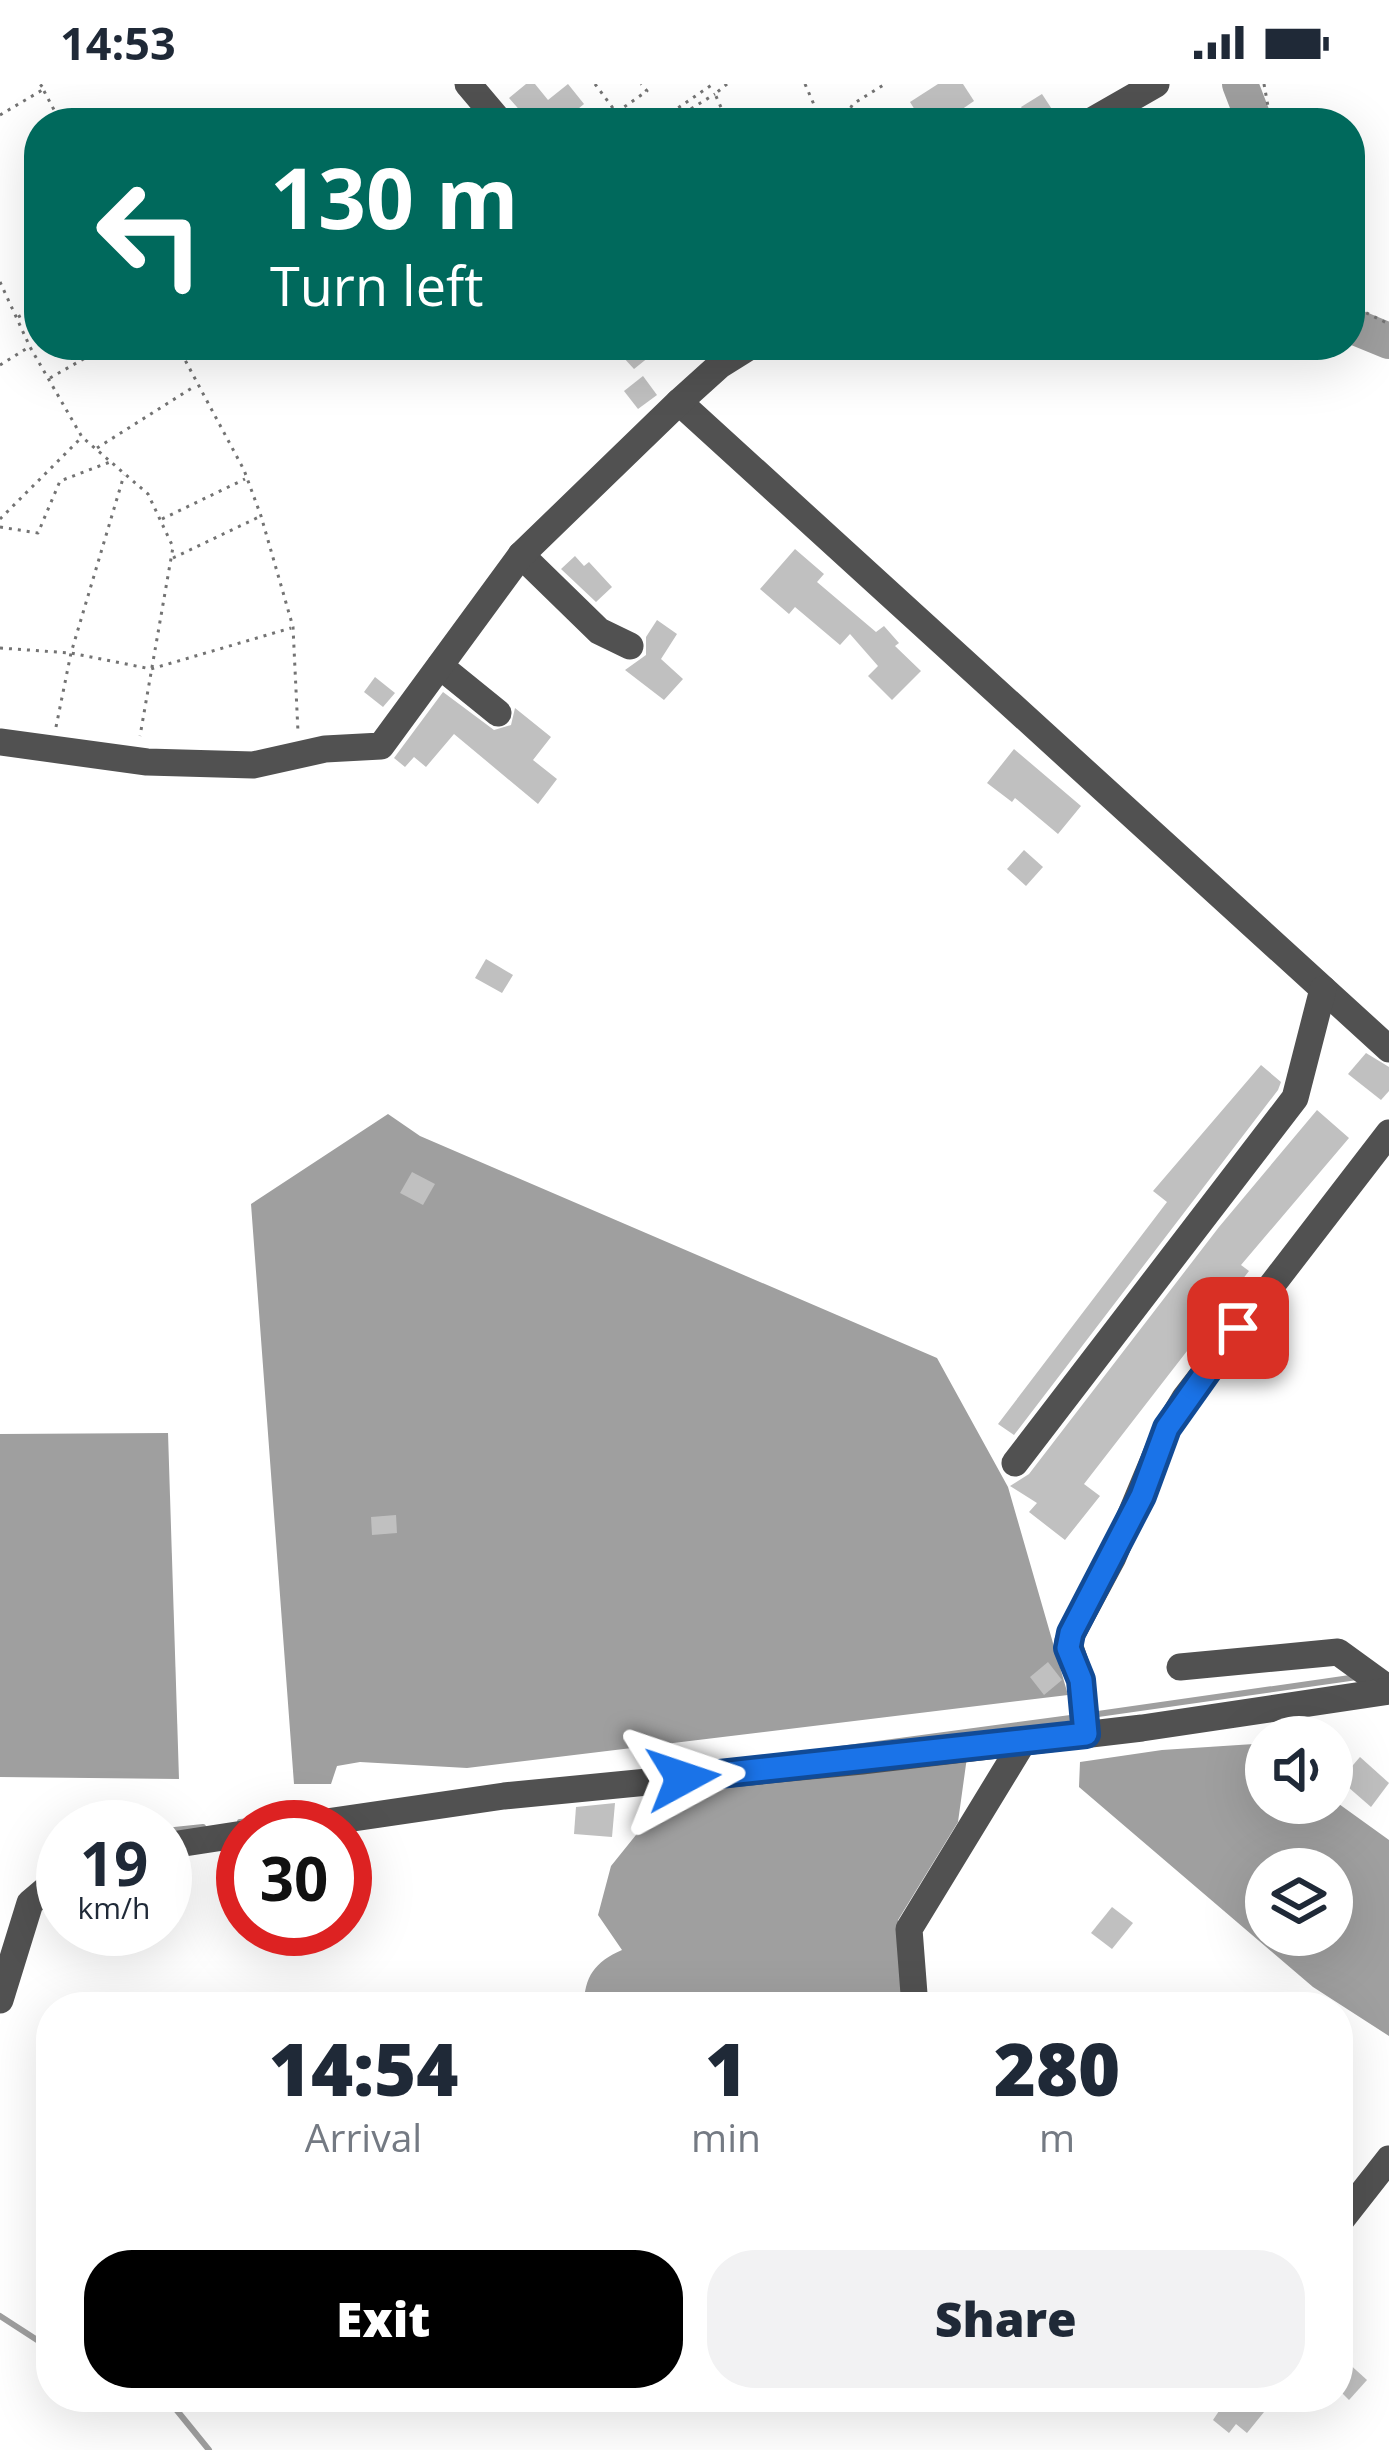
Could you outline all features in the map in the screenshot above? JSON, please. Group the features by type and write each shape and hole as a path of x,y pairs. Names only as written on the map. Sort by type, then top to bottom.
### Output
{"street":[{"path":"468,84 488,108"},
{"path":"1114,108 1156,84"},
{"path":"0,742 147,762 253,765 325,749 381,746 521,555 729,360"},
{"path":"679,402 1389,1049"},
{"path":"521,555 599,631 630,646"},
{"path":"440,666 498,713"},
{"path":"1016,1463 1295,1098 1323,989"},
{"path":"1085,1722 1078,1669 1068,1648 1071,1633 1123,1537 1167,1428 1198,1380 1389,1133"},
{"path":"1180,1667 1338,1652 1384,1687"},
{"path":"372,1815 504,1796 1023,1742 1085,1722 1384,1687"},
{"path":"914,1992 909,1929 1023,1742"},
{"path":"0,2000 30,1903 36,1898"},
{"path":"1353,2205 1389,2159"}],"path":[{"path":"595,84 614,108"},
{"path":"641,84 647,91"},
{"path":"623,108 656,84"},
{"path":"678,108 713,84"},
{"path":"692,108 727,84"},
{"path":"850,108 885,84"},
{"path":"0,115 42,87"},
{"path":"715,94 721,108"},
{"path":"0,282 24,333"},
{"path":"17,318 24,314"},
{"path":"38,360 82,437 148,494 173,548 140,736"},
{"path":"48,379 82,360"},
{"path":"185,360 247,478 261,516 293,627 298,740"},
{"path":"96,449 198,384"},
{"path":"0,519 82,437"},
{"path":"0,527 38,533 60,482 110,462"},
{"path":"55,730 71,653 124,474"},
{"path":"160,520 247,478"},
{"path":"172,559 261,516"},
{"path":"0,647 71,653 151,669 293,627"}],"shaded area":[{"path":"388,1114 420,1136 937,1358 1008,1487 1068,1695 467,1768 360,1762 337,1766 331,1784 294,1784 251,1204"},
{"path":"168,1433 179,1779 0,1777 0,1434"},
{"path":"1245,1745 1245,1824 1353,1824 1353,1814 1389,1840 1389,2036 1353,2013 1353,1992 1321,1992 1277,1956 1353,1956 1353,1848 1245,1848 1245,1929 1079,1787 1080,1762"},
{"path":"967,1757 958,1822 898,1920 902,1992 586,1992 593,1971 622,1950 598,1915 611,1866 644,1825 664,1788"}],"building":[{"path":"526,84 535,84 548,100 568,84 584,104 579,108 518,108 509,98"},
{"path":"938,84 963,84 974,101 964,108 914,108 910,102"},
{"path":"1042,94 1051,108 1022,108"},
{"path":"643,376 657,395 638,409 624,391"},
{"path":"795,549 824,574 817,582 876,632 884,626 899,643 895,646 921,671 892,700 868,676 878,666 850,634 840,645 795,607 789,614 760,589"},
{"path":"575,556 584,566 589,562 612,587 596,602 561,569"},
{"path":"657,620 677,634 661,659 683,679 664,700 625,670 646,655 646,637"},
{"path":"375,677 395,693 383,707 364,692"},
{"path":"443,692 494,730 511,725 515,708 551,737 533,760 557,779 538,804 454,734 426,767 414,757 405,767 394,758"},
{"path":"1014,749 1081,806 1058,834 1015,798 1012,802 987,783"},
{"path":"1024,850 1043,867 1026,886 1007,869"},
{"path":"486,959 513,975 502,993 475,978"},
{"path":"1366,1053 1389,1067 1389,1091 1381,1100 1348,1074"},
{"path":"1261,1065 1281,1082 1278,1090 1014,1435 998,1424 1167,1202 1153,1191"},
{"path":"1317,1110 1349,1138 1241,1265 1249,1271 1084,1484 1100,1496 1065,1540 1029,1512 1037,1503 1010,1486 1029,1474 1219,1227"},
{"path":"412,1172 435,1184 423,1205 400,1193"},
{"path":"396,1515 397,1533 372,1535 371,1517"},
{"path":"1048,1662 1062,1680 1044,1695 1030,1677"},
{"path":"1360,1757 1389,1783 1371,1807 1353,1791 1353,1765"},
{"path":"615,1803 612,1837 574,1834 576,1807"},
{"path":"1112,1907 1133,1923 1112,1949 1091,1933"},
{"path":"1353,2367 1367,2380 1353,2396"},
{"path":"1218,2412 1264,2412 1247,2433 1236,2424 1229,2433 1213,2420"}],"waterway":[{"path":"1240,84 1249,108"},
{"path":"1365,331 1389,341"},
{"path":"1091,1715 1357,1677"},
{"path":"818,1752 1078,1717"},
{"path":"192,1828 203,1827"},
{"path":"0,2316 36,2339"},
{"path":"178,2412 209,2450"}],"route":[{"path":"683,1778 1086,1734 1081,1680 1068,1648 1071,1633 1142,1496 1167,1428 1238,1328"}]}
